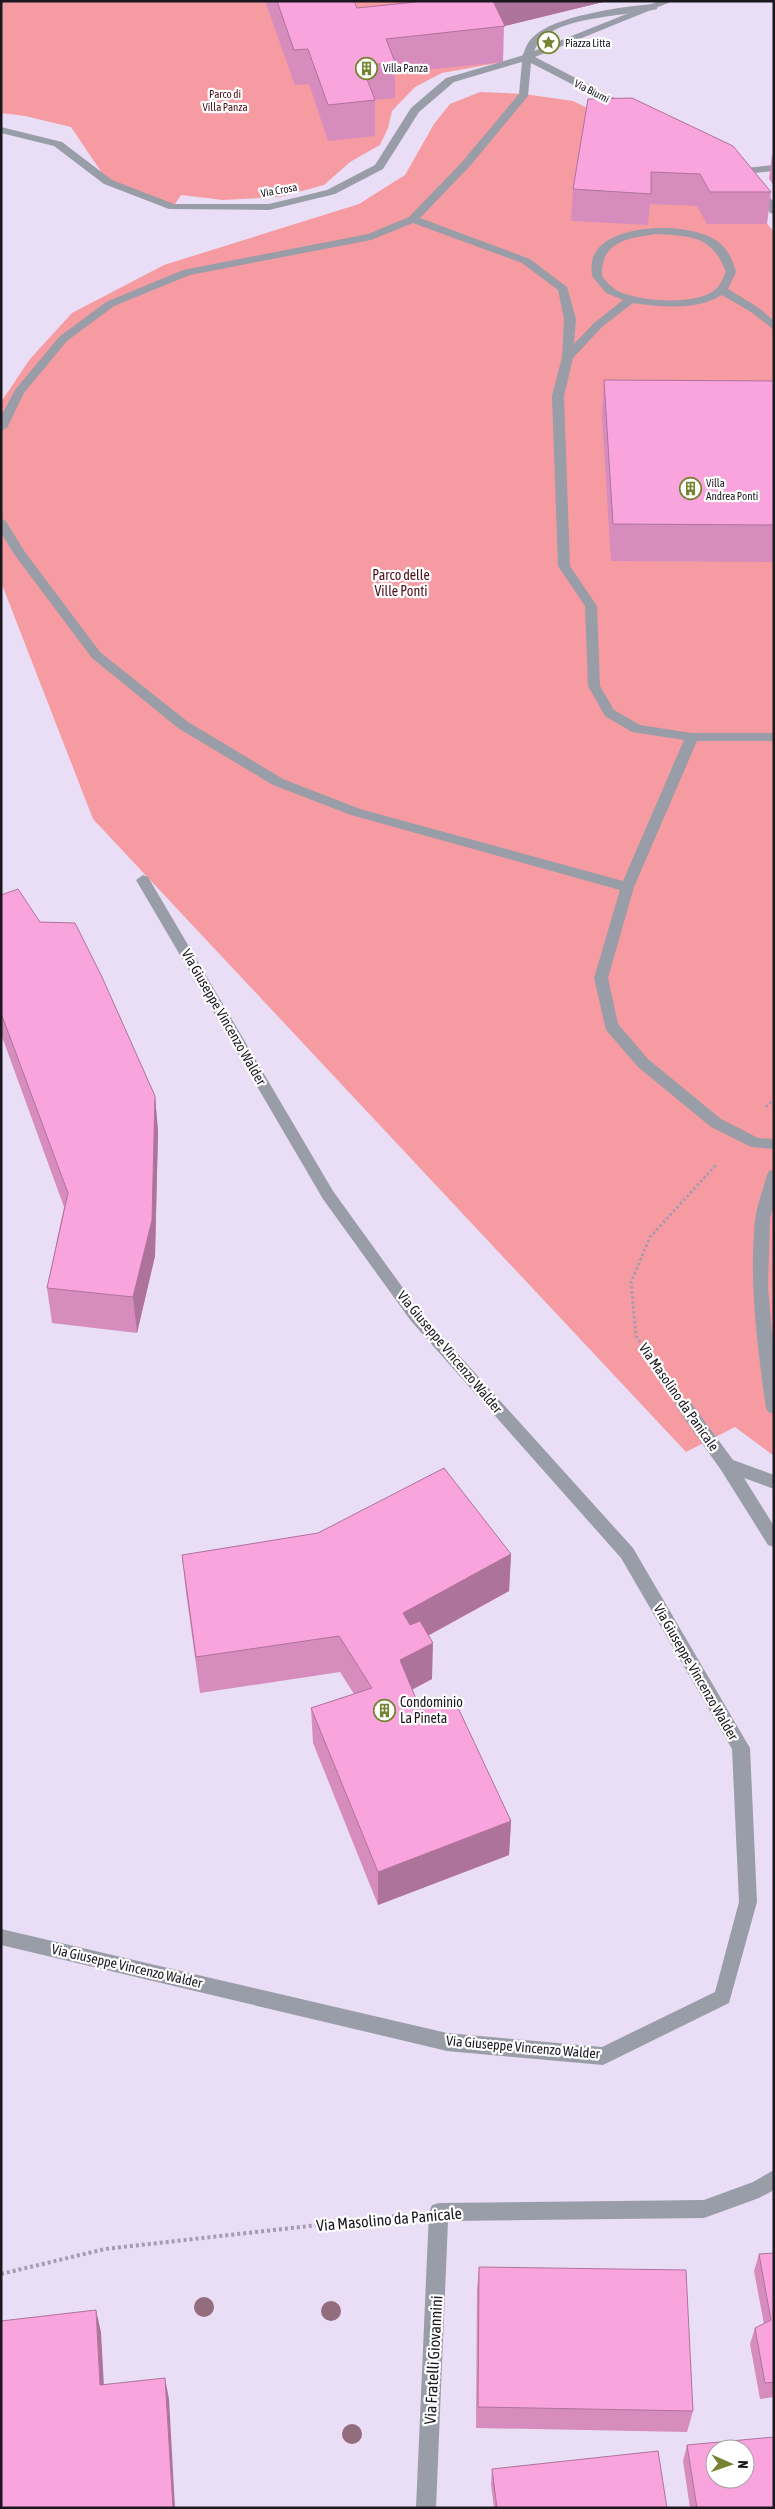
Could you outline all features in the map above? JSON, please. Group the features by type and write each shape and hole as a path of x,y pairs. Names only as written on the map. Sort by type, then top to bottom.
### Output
{"street":[{"path":"527,57 668,1"},
{"path":"1,428 19,392 63,339 110,304 187,272 371,236 413,219 466,164 524,94 527,57 532,45 544,32 617,10 654,7"},
{"name":"Via Biumi","path":"527,57 635,113"},
{"name":"Via Crosa","path":"1,130 58,144 108,182 173,207 269,207 331,192 379,167 415,110 450,80 527,57"},
{"path":"774,168 742,169 774,211"},
{"path":"413,219 526,261 563,290 570,320 568,357 558,396 564,566 591,606 594,686 610,713 638,729 692,736 774,738"},
{"path":"655,231 683,233 706,238 724,253 731,272 721,290 704,299 683,302 656,302 631,299 610,291 597,276 597,259 607,246 626,236 655,231"},
{"path":"721,290 755,310 774,327"},
{"path":"568,357 598,325 631,299"},
{"path":"1,524 20,554 96,655 182,725 278,782 356,812 627,887"},
{"path":"692,736 627,887 601,978 611,1026 643,1063 716,1123 756,1143 774,1144"},
{"name":"Via Giuseppe Vincenzo Walder","path":"1,1937 447,2042 603,2056 723,1996 748,1902 741,1748 626,1553 416,1317 328,1195 143,880"},
{"path":"774,1175 763,1218 760,1287 764,1344 774,1408"},
{"name":"Via Masolino da Panicale","path":"684,1404 727,1465 774,1540"},
{"path":"727,1465 774,1482"},
{"name":"Via Masolino da Panicale","path":"440,2212 704,2209 759,2189 774,2178"},
{"name":"Via Fratelli Giovannini","path":"426,2508 440,2212"}],"path":[{"name":"Via Masolino da Panicale","path":"684,1404 636,1336 631,1282 650,1237 720,1160"},
{"name":"Via Masolino da Panicale","path":"1,2274 105,2249 440,2212"}],"green space":[{"name":"Parco di Villa Panza","path":"1,1 607,1 490,29 503,62 442,73 415,87 392,111 388,128 380,145 350,162 324,185 280,197 223,200 181,195 173,207 108,182 71,127 25,116 1,113"},
{"name":"Parco delle Ville Ponti","path":"480,92 524,94 573,101 730,178 774,232 774,1456 735,1427 686,1452 93,819 1,582 1,402 30,359 72,313 164,265 359,204 405,175 434,124 450,104"}],"building":[{"path":"277,1 354,1 357,8 416,1 493,1 505,26 386,39 395,62 362,66 375,100 328,105 308,49 294,50"},
{"path":"632,98 733,146 771,192 710,192 700,174 651,172 651,194 573,189 588,99"},
{"name":"Villa Andrea Ponti","path":"604,380 774,381 774,525 613,524"},
{"path":"18,889 40,922 75,923 102,977 155,1096 152,1220 133,1297 47,1288 68,1193 1,1013 1,895"},
{"name":"Condominio La Pineta","path":"444,1468 511,1554 403,1613 410,1625 420,1621 433,1643 400,1660 419,1706 453,1697 511,1821 378,1872 311,1708 372,1688 339,1636 196,1657 182,1555 318,1533"},
{"path":"774,2253 774,2382 765,2383 755,2328 771,2320 759,2254"},
{"path":"479,2267 686,2270 693,2411 478,2407"},
{"path":"96,2310 100,2385 165,2378 173,2508 1,2508 1,2321"},
{"path":"774,2437 774,2508 697,2508 687,2445 705,2443 705,2489 755,2489 755,2439 752,2439"},
{"path":"658,2451 667,2508 497,2508 492,2469"}],"place":[{"name":"Piazza Litta","path":"549,43"},
{"name":"Villa Panza","path":"367,68"},
{"name":"Villa Andrea Ponti","path":"690,489"},
{"name":"Condominio La Pineta","path":"384,1710"}]}
